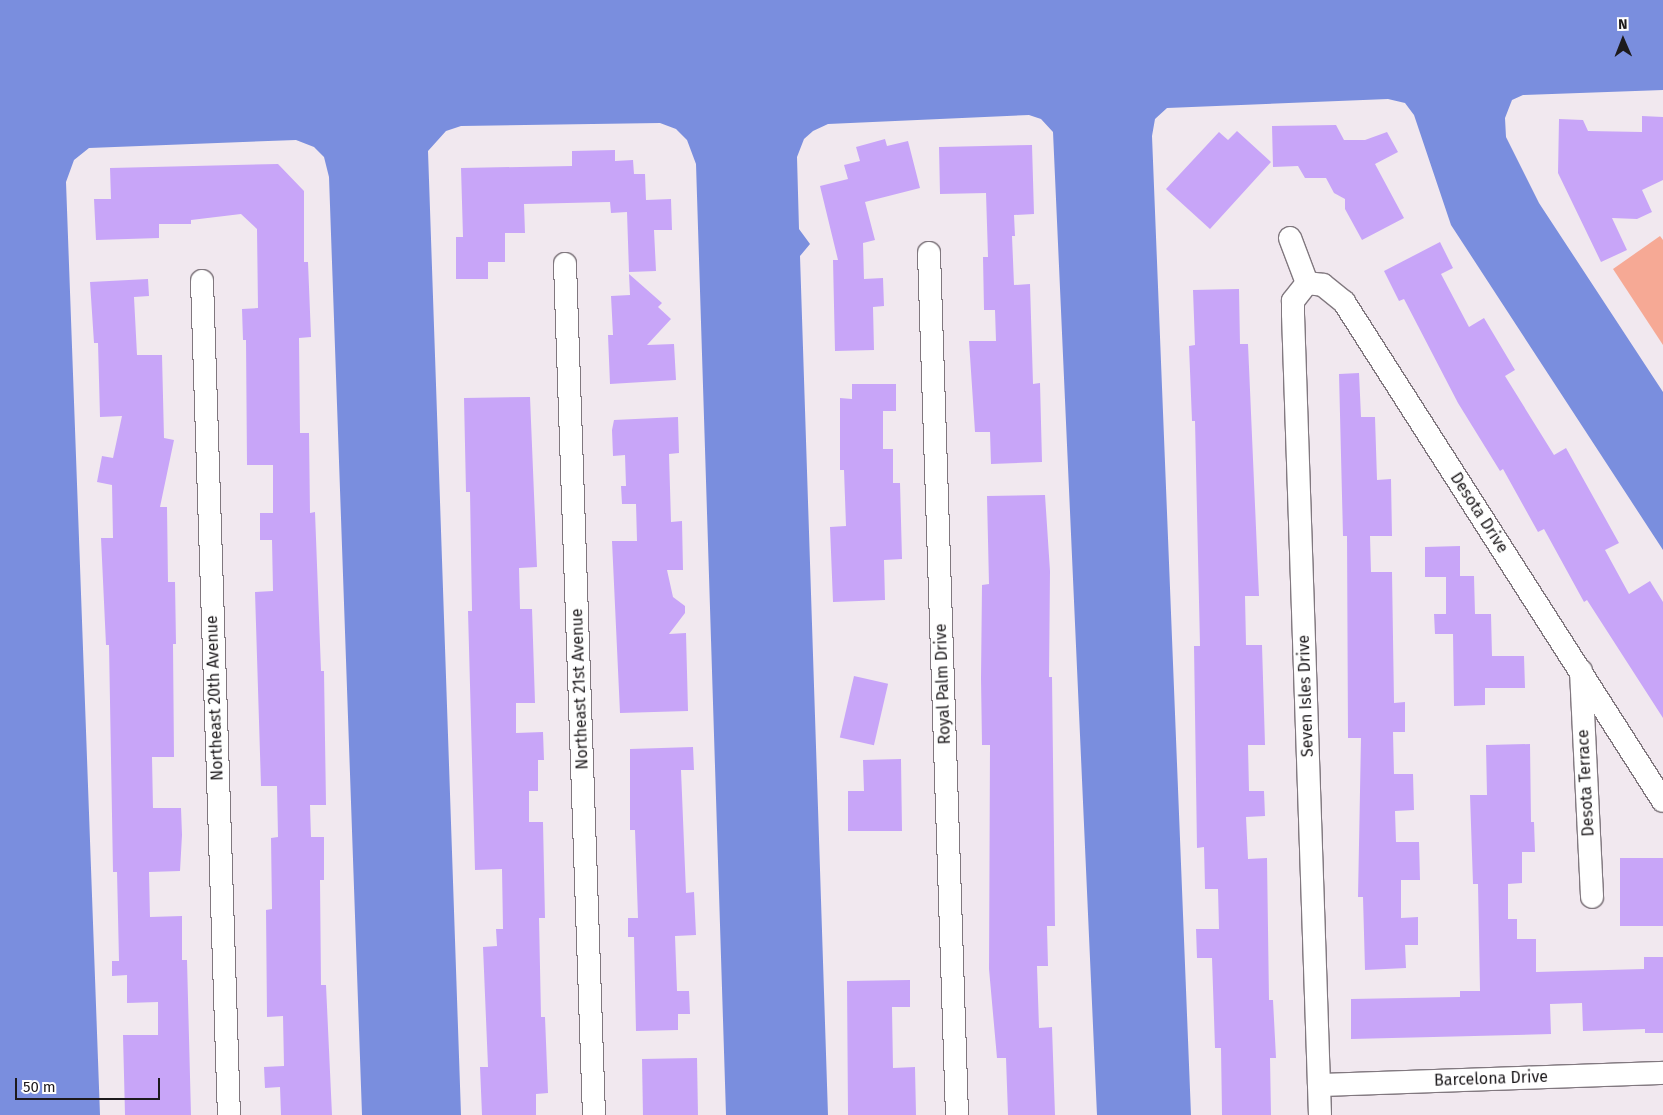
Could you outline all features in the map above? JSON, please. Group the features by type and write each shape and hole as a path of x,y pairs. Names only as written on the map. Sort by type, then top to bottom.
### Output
{"street":[{"path":"1290,238 1307,283"},
{"name":"Royal Palm Drive","path":"929,252 957,1115"},
{"name":"Northeast 21st Avenue","path":"565,264 594,1115"},
{"name":"Northeast 20th Avenue","path":"202,281 229,1115"},
{"name":"Desota Drive","path":"1307,283 1323,285 1344,302 1581,669 1663,801"},
{"name":"Seven Isles Drive","path":"1307,283 1293,301 1293,314 1320,1115"},
{"name":"Desota Terrace","path":"1581,669 1592,897"},
{"name":"Barcelona Drive","path":"1319,1085 1663,1073"}],"shaded area":[{"path":"1660,236 1663,240 1663,345 1613,269"}],"water":[{"path":"0,0 1663,0 1663,90 1523,95 1512,100 1505,118 1506,137 1539,203 1663,392 1663,550 1451,225 1414,115 1405,103 1388,99 1167,108 1155,119 1152,136 1191,1115 1097,1115 1053,132 1041,119 1029,115 828,124 813,131 804,139 797,157 799,229 810,244 800,256 828,1115 726,1115 696,164 687,140 676,129 660,123 461,126 446,131 428,151 461,1115 362,1115 329,177 324,157 314,147 296,140 89,148 74,160 66,182 100,1115 0,1115"}],"building":[{"path":"1642,116 1663,117 1663,180 1642,190 1652,212 1637,219 1612,218 1627,250 1601,262 1558,173 1559,119 1583,120 1588,131 1642,132"},
{"path":"1336,125 1344,140 1365,140 1387,132 1398,152 1375,164 1404,218 1362,240 1345,209 1345,199 1334,193 1326,178 1305,178 1298,166 1273,167 1272,126"},
{"path":"1237,131 1271,162 1210,229 1166,189 1219,132 1228,140"},
{"path":"885,139 887,146 908,141 920,188 865,202 875,240 863,243 864,279 883,278 884,306 873,307 874,350 835,351 833,260 838,260 820,186 848,179 844,165 860,161 856,147"},
{"path":"1032,145 1034,214 1014,215 1015,236 1012,236 1014,285 1030,284 1033,384 1040,383 1042,462 991,464 990,432 975,432 969,341 996,341 995,310 984,310 983,257 988,257 986,193 940,194 939,147"},
{"path":"615,150 615,161 633,160 634,174 645,174 646,200 671,199 672,230 654,230 656,271 629,272 627,212 611,213 610,202 524,204 525,233 505,233 505,262 488,262 488,279 456,279 456,237 463,237 461,168 572,166 572,151"},
{"path":"278,164 304,191 304,262 308,262 311,337 299,338 300,433 309,433 310,513 315,512 321,671 324,671 326,805 310,805 311,837 324,837 324,880 320,880 321,985 326,985 332,1115 281,1115 280,1087 265,1088 264,1067 284,1066 283,1016 267,1017 266,910 272,909 271,838 278,837 277,786 261,786 255,592 273,591 272,540 260,540 260,513 273,513 273,465 247,465 246,340 243,340 242,309 258,308 257,229 241,214 191,220 191,224 159,224 159,238 96,240 94,199 111,199 110,168"},
{"path":"1440,242 1453,268 1441,274 1469,327 1484,318 1515,370 1505,376 1554,455 1566,448 1619,543 1605,550 1629,594 1650,581 1663,602 1663,718 1587,600 1584,602 1544,529 1538,532 1503,469 1500,471 1458,403 1404,299 1399,301 1384,271"},
{"path":"629,274 662,303 658,307 671,319 647,345 674,344 676,380 610,384 608,335 613,335 611,296 630,295"},
{"path":"148,279 149,296 134,297 137,355 162,355 164,438 174,440 160,507 167,507 168,582 175,582 176,644 173,644 174,757 152,757 153,808 181,808 182,835 180,871 149,872 150,917 182,916 182,960 187,960 191,1115 125,1115 123,1035 158,1035 158,1002 127,1003 127,975 112,976 112,961 119,961 117,872 113,872 109,645 106,645 101,538 113,538 112,485 97,482 102,456 113,458 122,416 100,417 98,343 94,343 90,282"},
{"path":"1239,289 1240,344 1248,344 1259,596 1245,596 1246,645 1262,645 1265,745 1248,745 1249,791 1264,791 1265,816 1246,817 1248,859 1267,858 1269,1000 1273,1000 1276,1058 1270,1058 1271,1115 1222,1115 1221,1048 1215,1048 1212,958 1197,958 1196,929 1219,929 1218,889 1205,889 1204,847 1197,848 1194,646 1200,646 1195,421 1192,421 1189,346 1195,345 1193,290"},
{"path":"1359,373 1361,417 1375,417 1377,480 1391,479 1392,536 1370,536 1371,572 1392,572 1394,703 1405,702 1405,732 1393,732 1394,774 1413,774 1414,810 1395,811 1396,842 1419,842 1420,880 1401,880 1401,918 1418,917 1418,945 1405,945 1406,968 1365,970 1363,897 1358,897 1361,738 1348,738 1347,536 1343,536 1339,374"},
{"path":"852,384 896,384 896,411 883,411 883,449 893,449 893,483 900,483 902,559 884,560 885,600 833,602 830,527 846,526 844,470 840,470 840,398 852,399"},
{"path":"530,397 537,567 519,568 520,609 532,609 535,703 516,703 516,733 543,732 544,760 538,760 538,791 529,791 529,822 543,822 545,918 539,918 541,1017 545,1017 548,1093 536,1094 536,1115 482,1115 480,1067 488,1067 483,947 497,946 496,929 503,929 502,869 475,870 468,611 472,611 470,492 466,492 464,398"},
{"path":"678,417 679,453 669,454 671,522 682,521 683,570 667,570 673,597 685,606 685,613 669,634 686,633 688,711 620,713 612,541 637,541 636,504 622,504 621,486 626,486 625,455 613,456 612,430 614,420"},
{"path":"1045,495 1050,571 1049,677 1052,677 1055,926 1047,926 1048,966 1037,966 1039,1028 1052,1027 1055,1115 1008,1115 1006,1058 997,1058 989,969 990,745 982,745 981,678 982,585 989,584 987,496"},
{"path":"1460,546 1460,576 1474,576 1475,614 1491,614 1492,656 1524,656 1525,688 1485,688 1485,705 1454,706 1453,634 1435,634 1434,614 1446,614 1446,577 1425,577 1425,547"},
{"path":"854,676 888,684 874,745 840,737"},
{"path":"1530,744 1531,822 1534,822 1535,852 1522,852 1522,883 1508,884 1508,919 1517,919 1517,939 1536,939 1536,972 1644,969 1644,957 1663,957 1663,1033 1645,1033 1645,1029 1583,1031 1582,1003 1550,1004 1551,1034 1351,1039 1351,999 1460,997 1460,991 1480,991 1478,884 1473,884 1470,795 1487,795 1486,745"},
{"path":"693,747 694,770 681,770 686,893 694,892 696,935 675,936 677,991 689,991 690,1014 678,1014 678,1030 636,1031 634,937 628,937 628,918 638,918 635,830 630,830 630,749"},
{"path":"901,759 902,831 848,831 848,791 864,791 863,760"},
{"path":"1620,858 1663,858 1663,926 1620,926"},
{"path":"910,980 910,1007 892,1007 893,1068 915,1067 916,1115 848,1115 847,981"},
{"path":"697,1058 698,1115 643,1115 642,1059"}]}
